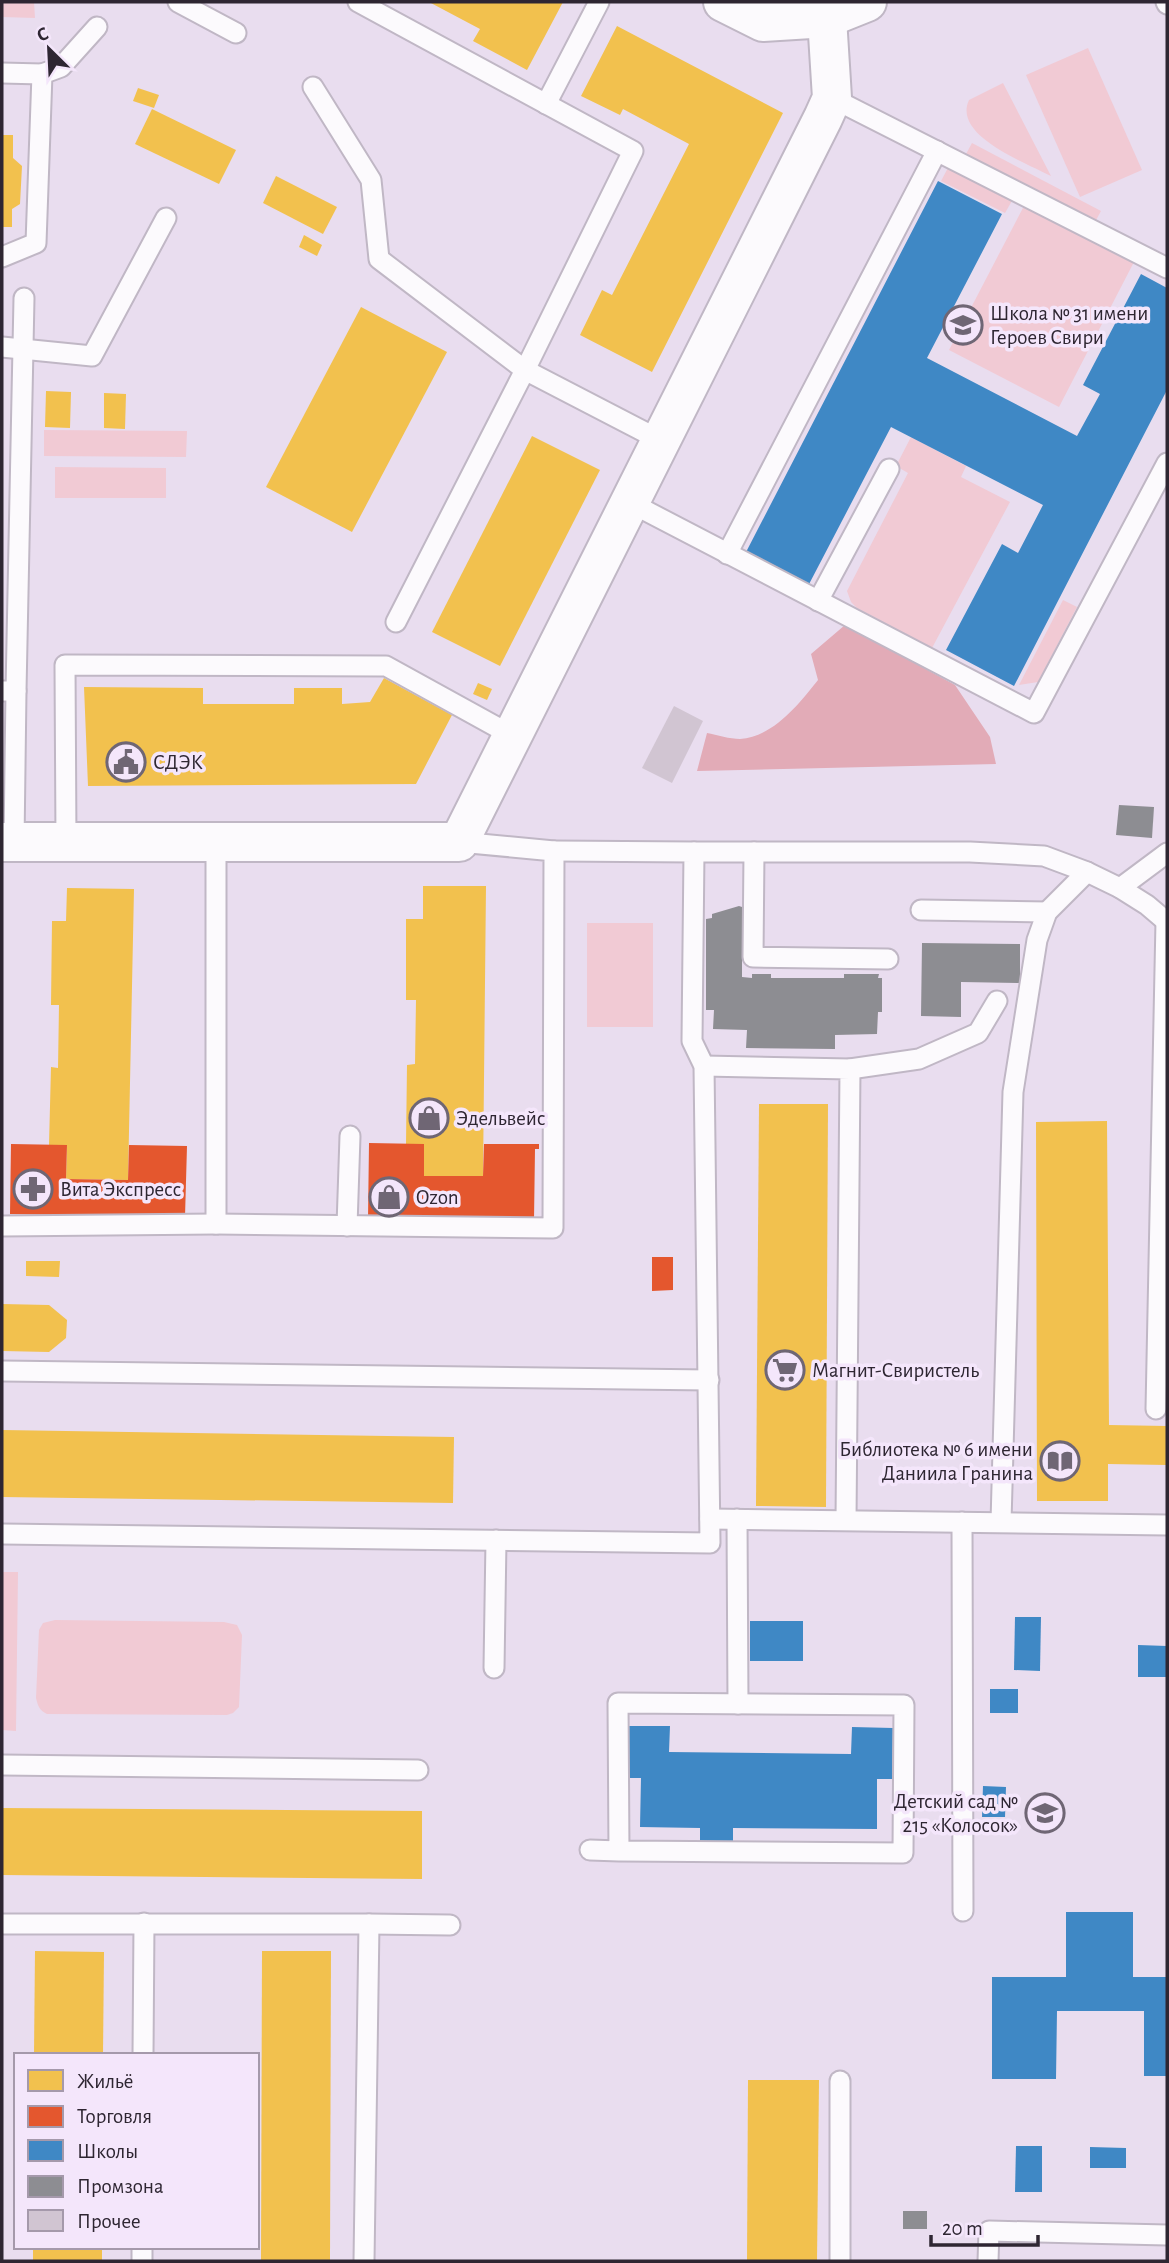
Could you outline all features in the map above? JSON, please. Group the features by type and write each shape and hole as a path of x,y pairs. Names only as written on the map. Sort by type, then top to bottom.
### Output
{"street":[{"path":"723,2 763,22 827,18 867,2"},
{"path":"8,842 459,842 832,98 827,18"}],"lane":[{"path":"178,2 236,33"},
{"path":"358,2 633,151 396,622"},
{"path":"547,104 599,2"},
{"path":"2,73 42,74 61,66 97,27"},
{"path":"2,257 36,243 42,74"},
{"path":"313,86 370,180 379,259 525,370 660,440"},
{"path":"832,98 1167,268"},
{"path":"727,554 937,151"},
{"path":"2,347 92,356 166,218"},
{"path":"8,842 9,691 24,298"},
{"path":"629,502 1034,713 1167,463"},
{"path":"818,601 889,468"},
{"path":"66,842 65,665 386,666 511,735"},
{"path":"459,842 554,851 970,852 1044,856 1120,888 1167,921 1156,1409"},
{"path":"216,843 216,1224"},
{"path":"2,1226 216,1224 553,1227 554,851"},
{"path":"2,1534 710,1543 704,1066 692,1041 694,852"},
{"path":"754,852 753,957 887,959"},
{"path":"1120,888 1167,853"},
{"path":"1001,1522 1013,1092 1037,940 1047,912 1087,872"},
{"path":"921,910 1047,912"},
{"path":"704,1066 850,1069 919,1059 978,1033 997,1001"},
{"path":"846,1520 850,1069"},
{"path":"347,1226 350,1136"},
{"path":"2,1371 709,1380"},
{"path":"710,1519 1167,1525"},
{"path":"737,1519 738,1704"},
{"path":"962,1522 963,1910"},
{"path":"494,1668 496,1541"},
{"path":"590,1850 619,1851 903,1853 905,1705 618,1703 619,1851"},
{"path":"2,1765 418,1770"},
{"path":"143,2053 144,1923"},
{"path":"2,1924 450,1924"},
{"path":"364,2261 369,1924"},
{"path":"839,2261 840,2081"},
{"path":"988,2261 989,2231 1167,2235"}],"shaded area":[{"path":"2,2 34,2 35,18 2,17"},
{"path":"1088,48 1142,170 1080,197 1026,75"},
{"path":"1003,83 1051,176 995,147 971,125 967,113 969,100"},
{"path":"972,143 1101,211 1095,222 966,154"},
{"path":"949,166 1013,199 1005,213 941,181"},
{"path":"1025,204 1135,260 1059,407 949,350"},
{"path":"44,430 187,431 186,457 44,456"},
{"path":"911,437 966,466 961,477 1010,502 932,648 857,608 851,602 847,591 908,473 896,466"},
{"path":"55,467 166,468 166,498 55,498"},
{"path":"1063,600 1077,607 1038,682 1019,685"},
{"path":"845,625 955,685 990,737 996,764 697,771 707,733 736,739 752,737 774,726 794,709 818,680 811,654"},
{"path":"587,923 653,923 653,1027 587,1027"},
{"path":"2,1572 18,1572 16,1731 2,1730"},
{"path":"55,1620 224,1622 237,1625 242,1635 239,1707 227,1715 47,1714 39,1708 36,1698 39,1630 43,1623"}],"building: Жильё":[{"path":"429,2 563,2 527,70 473,41 480,29"},
{"path":"617,26 783,113 652,372 580,335 602,290 612,295 689,144 623,109 620,115 581,96"},
{"path":"138,88 159,95 154,108 133,101"},
{"path":"152,109 236,150 219,184 135,144"},
{"path":"2,135 13,135 13,158 22,166 20,204 12,209 12,227 2,227"},
{"path":"276,176 337,207 323,234 263,203"},
{"path":"304,235 322,245 317,256 299,247"},
{"path":"361,307 447,352 352,532 266,487"},
{"path":"46,391 71,392 70,428 45,427"},
{"path":"104,393 126,394 125,429 104,428"},
{"path":"532,436 600,470 500,666 432,632"},
{"path":"384,678 452,715 416,784 88,786 84,687 203,688 203,704 294,704 294,688 342,688 342,704 370,702"},
{"path":"478,683 492,689 487,700 473,694"},
{"path":"423,886 486,886 483,1176 424,1176 424,1144 406,1144 407,1065 415,1064 416,1000 406,1000 406,919 423,919"},
{"path":"67,888 134,889 128,1180 66,1179 67,1145 49,1145 51,1067 58,1068 59,1005 51,1005 52,921 66,921"},
{"path":"759,1104 828,1104 826,1507 756,1506"},
{"path":"1107,1121 1109,1425 1167,1426 1167,1465 1108,1464 1108,1501 1037,1501 1036,1122"},
{"path":"26,1261 60,1261 59,1277 26,1276"},
{"path":"2,1304 49,1305 67,1320 66,1338 49,1352 2,1351"},
{"path":"2,1430 454,1437 453,1503 2,1497"},
{"path":"2,1808 422,1811 422,1879 2,1875"},
{"path":"35,1951 104,1952 103,2053 34,2053"},
{"path":"262,1951 331,1951 330,2261 261,2261"},
{"path":"748,2080 819,2080 817,2261 747,2261"},
{"path":"33,2249 102,2249 102,2261 33,2261"}],"building: Торговля":[{"path":"369,1143 424,1144 424,1176 483,1176 484,1144 539,1144 539,1149 535,1149 534,1220 368,1219"},
{"path":"11,1144 67,1145 66,1179 128,1180 129,1145 187,1146 185,1217 10,1214"},
{"path":"652,1257 673,1257 673,1290 652,1291"}],"building: Школы":[{"path":"938,181 1002,214 927,358 1077,436 1100,394 1083,385 1141,274 1167,288 1167,390 1014,686 946,650 1002,544 1018,553 1043,505 891,427 807,588 744,556"},
{"path":"1015,1617 1041,1617 1040,1671 1014,1670"},
{"path":"750,1621 803,1621 803,1661 750,1661"},
{"path":"1138,1645 1167,1646 1167,1677 1138,1677"},
{"path":"990,1689 1018,1689 1018,1713 990,1713"},
{"path":"627,1726 670,1726 669,1752 851,1754 852,1727 893,1728 892,1779 877,1779 877,1829 733,1828 733,1844 700,1844 700,1828 640,1827 641,1778 627,1778"},
{"path":"983,1786 1006,1787 1005,1817 982,1817"},
{"path":"1066,1912 1133,1912 1133,1977 1167,1977 1167,2076 1144,2076 1144,2011 1057,2011 1056,2079 992,2079 992,1977 1066,1977"},
{"path":"1016,2146 1042,2146 1042,2192 1015,2192"},
{"path":"1090,2147 1126,2148 1126,2168 1090,2168"}],"building: Промзона":[{"path":"1119,805 1154,807 1152,838 1116,835"},
{"path":"742,907 742,977 771,974 771,978 844,978 844,974 879,974 878,978 882,978 882,1012 878,1012 877,1034 835,1035 835,1049 746,1048 747,1030 713,1029 714,1010 706,1010 706,919 712,918 712,914"},
{"path":"922,943 1020,944 1020,983 961,982 961,1017 921,1016"},
{"path":"903,2211 927,2211 927,2229 903,2229"}],"building: Прочее":[{"path":"674,706 703,721 672,783 642,768"}],"place":[{"name":"Школа № 31 имени Героев Свири","path":"963,325"},
{"name":"СДЭК","path":"126,762"},
{"name":"Эдельвейс","path":"429,1118"},
{"name":"Вита Экспресс","path":"33,1189"},
{"name":"Ozon","path":"389,1197"},
{"name":"Магнит-Свиристель","path":"785,1370"},
{"name":"Библиотека № 6 имени Даниила Гранина","path":"1060,1461"},
{"name":"Детский сад № 215 «Колосок»","path":"1045,1813"}]}
